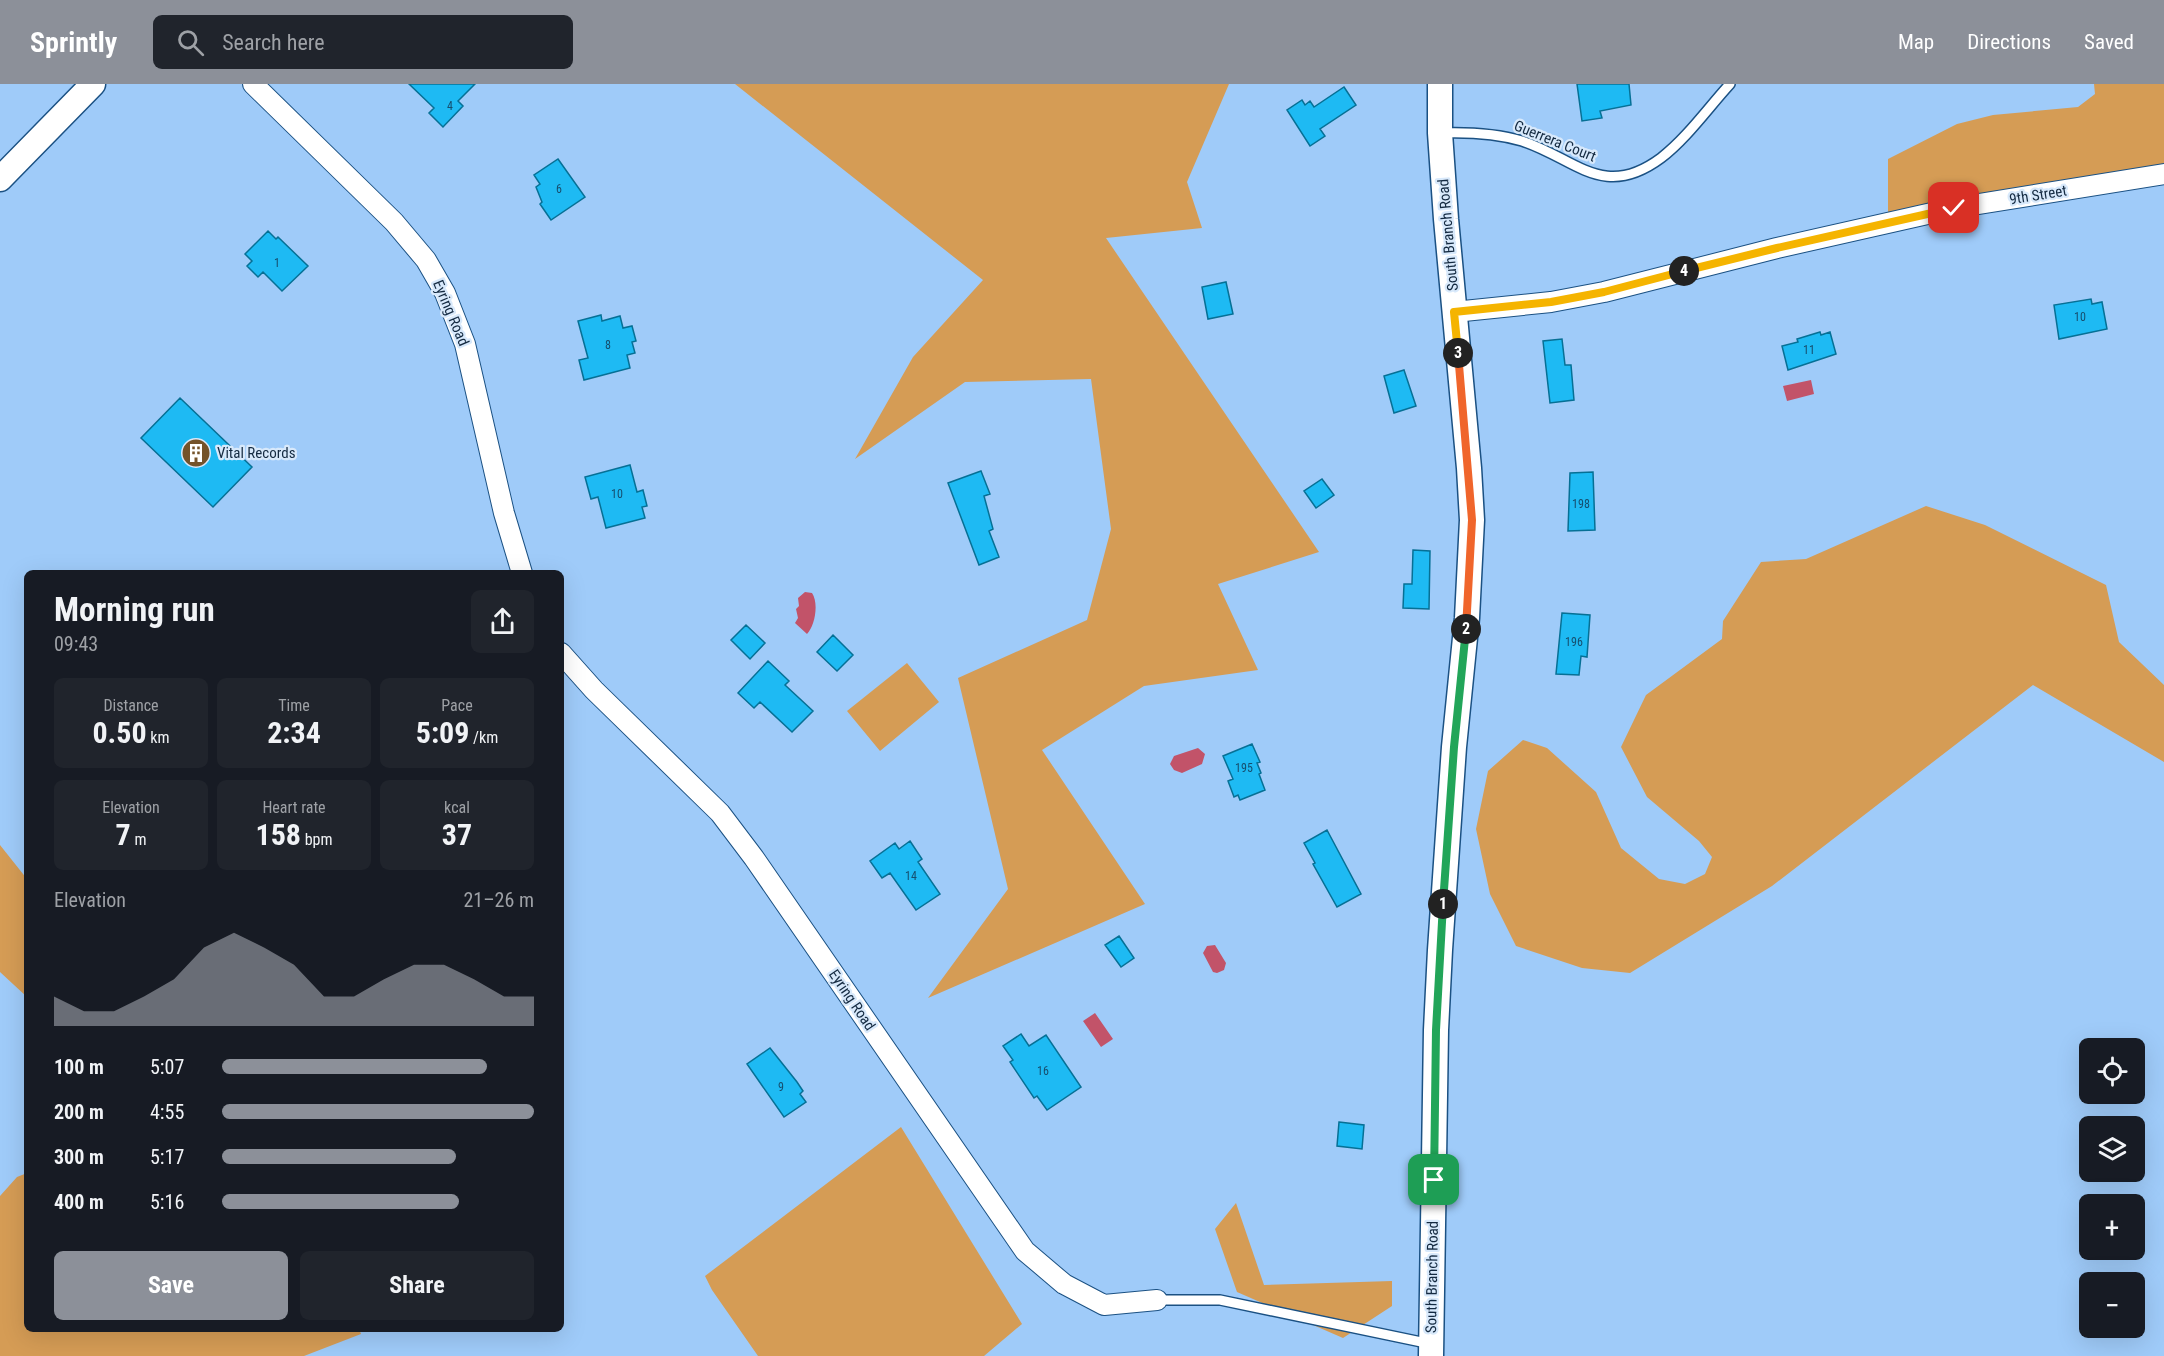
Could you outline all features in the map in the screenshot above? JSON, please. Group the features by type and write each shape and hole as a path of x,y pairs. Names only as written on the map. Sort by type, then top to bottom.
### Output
{"street":[{"path":"0,179 93,84"},
{"name":"Eyring Road","path":"253,84 394,222 426,260 445,293 465,344 504,513 521,570"},
{"name":"South Branch Road","path":"1431,1350 1436,1030 1454,747 1470,585 1472,520 1440,133 1440,84"},
{"name":"9th Street","path":"1454,312 1551,302 1604,292 1777,248 1954,208 2164,174"},
{"name":"Eyring Road","path":"564,656 594,690 720,813 754,858 1025,1251 1064,1284 1104,1305 1157,1300"}],"lane":[{"name":"Guerrera Court","path":"1440,133 1501,136 1543,150 1583,171 1613,176 1624,175 1638,171 1663,156 1730,84"},
{"path":"1157,1300 1220,1300 1431,1350"}],"shaded area":[{"path":"735,84 1229,84 1187,182 1202,228 1106,238 1319,552 1218,584 1258,670 1144,686 1042,750 1145,904 928,998 1008,889 958,678 1087,620 1111,529 1091,379 965,382 855,459 913,357 983,280"},
{"path":"2094,84 2164,84 2164,167 1888,213 1888,159 1957,124 1993,115 2078,107 2095,94"},
{"path":"1811,380 1814,394 1787,401 1783,386"},
{"path":"1926,506 1985,525 2106,585 2119,642 2164,685 2164,762 2033,685 1772,886 1630,973 1582,968 1516,946 1490,894 1476,829 1488,771 1523,740 1547,748 1596,792 1621,848 1659,879 1685,884 1705,874 1712,857 1699,841 1647,797 1621,747 1646,695 1722,639 1723,621 1761,562 1806,559"},
{"path":"805,592 812,593 816,608 812,626 807,634 795,623 798,618 796,609 799,606 798,598"},
{"path":"907,663 939,702 880,751 847,711"},
{"path":"1198,748 1205,754 1202,764 1182,773 1174,770 1170,764 1174,756"},
{"path":"0,845 24,875 24,994 0,972"},
{"path":"1215,945 1226,963 1224,970 1217,973 1213,972 1203,953 1207,946"},
{"path":"1095,1013 1113,1039 1101,1047 1083,1021"},
{"path":"901,1127 1022,1324 984,1356 758,1356 712,1290 705,1276"},
{"path":"24,1174 24,1332 360,1332 361,1334 304,1356 0,1356 0,1196 17,1177"},
{"path":"1236,1203 1264,1285 1392,1281 1392,1306 1343,1338 1237,1292 1215,1229"}],"building":[{"path":"409,84 475,84 458,101 463,106 443,127 429,113 434,108"},
{"path":"1577,84 1629,84 1631,105 1600,111 1602,118 1582,121"},
{"path":"1344,87 1356,105 1320,129 1325,136 1310,146 1287,110 1302,100 1305,105 1310,101 1314,107"},
{"path":"558,159 585,197 551,220 540,204 542,202 536,187 540,184 534,175"},
{"path":"268,231 276,239 278,237 308,266 282,291 263,272 258,277 247,266 252,261 245,254"},
{"path":"1226,282 1233,314 1208,319 1202,287"},
{"path":"2091,299 2092,304 2102,302 2107,329 2059,339 2054,305"},
{"path":"601,315 602,321 620,316 623,328 632,326 636,341 632,342 635,353 627,355 630,368 584,380 579,360 588,358 578,321"},
{"path":"1820,332 1821,335 1830,332 1836,354 1788,370 1782,346"},
{"path":"1562,339 1565,365 1571,365 1574,400 1550,403 1543,341"},
{"path":"1404,370 1416,406 1394,413 1384,376"},
{"name":"Vital Records","path":"180,398 252,467 213,507 141,438"},
{"path":"630,465 637,492 643,490 647,506 642,507 645,518 606,528 598,497 591,499 585,477"},
{"path":"981,471 990,494 984,496 993,529 989,531 999,557 979,565 948,483"},
{"path":"1593,472 1595,530 1568,531 1570,473"},
{"path":"1322,479 1334,495 1316,508 1304,491"},
{"path":"1413,550 1430,551 1429,609 1403,608 1404,584 1412,584"},
{"path":"1562,613 1590,615 1587,657 1581,656 1579,675 1556,674"},
{"path":"746,625 765,643 750,659 731,640"},
{"path":"833,635 853,655 837,671 817,652"},
{"path":"768,661 789,681 785,685 813,711 792,732 760,702 754,708 738,693"},
{"path":"1252,744 1260,762 1257,763 1265,790 1240,800 1238,795 1234,797 1228,781 1233,779 1223,756"},
{"path":"1327,830 1361,894 1337,907 1304,843"},
{"path":"910,841 922,859 918,862 940,894 916,910 890,873 882,878 870,861 895,843 899,849"},
{"path":"1119,936 1134,958 1121,967 1105,945"},
{"path":"1021,1034 1029,1046 1046,1035 1081,1087 1047,1110 1037,1096 1034,1098 1010,1062 1013,1060 1003,1046"},
{"path":"770,1048 803,1091 800,1094 806,1102 784,1117 747,1064"},
{"path":"1339,1122 1364,1125 1362,1149 1337,1146"}],"place":[{"name":"Vital Records","path":"196,453"}],"route":[{"path":"1434,1180 1436,1030 1440,950 1454,747 1467,618 1472,520 1454,312 1551,302 1604,292 1777,248 1954,208"}]}
